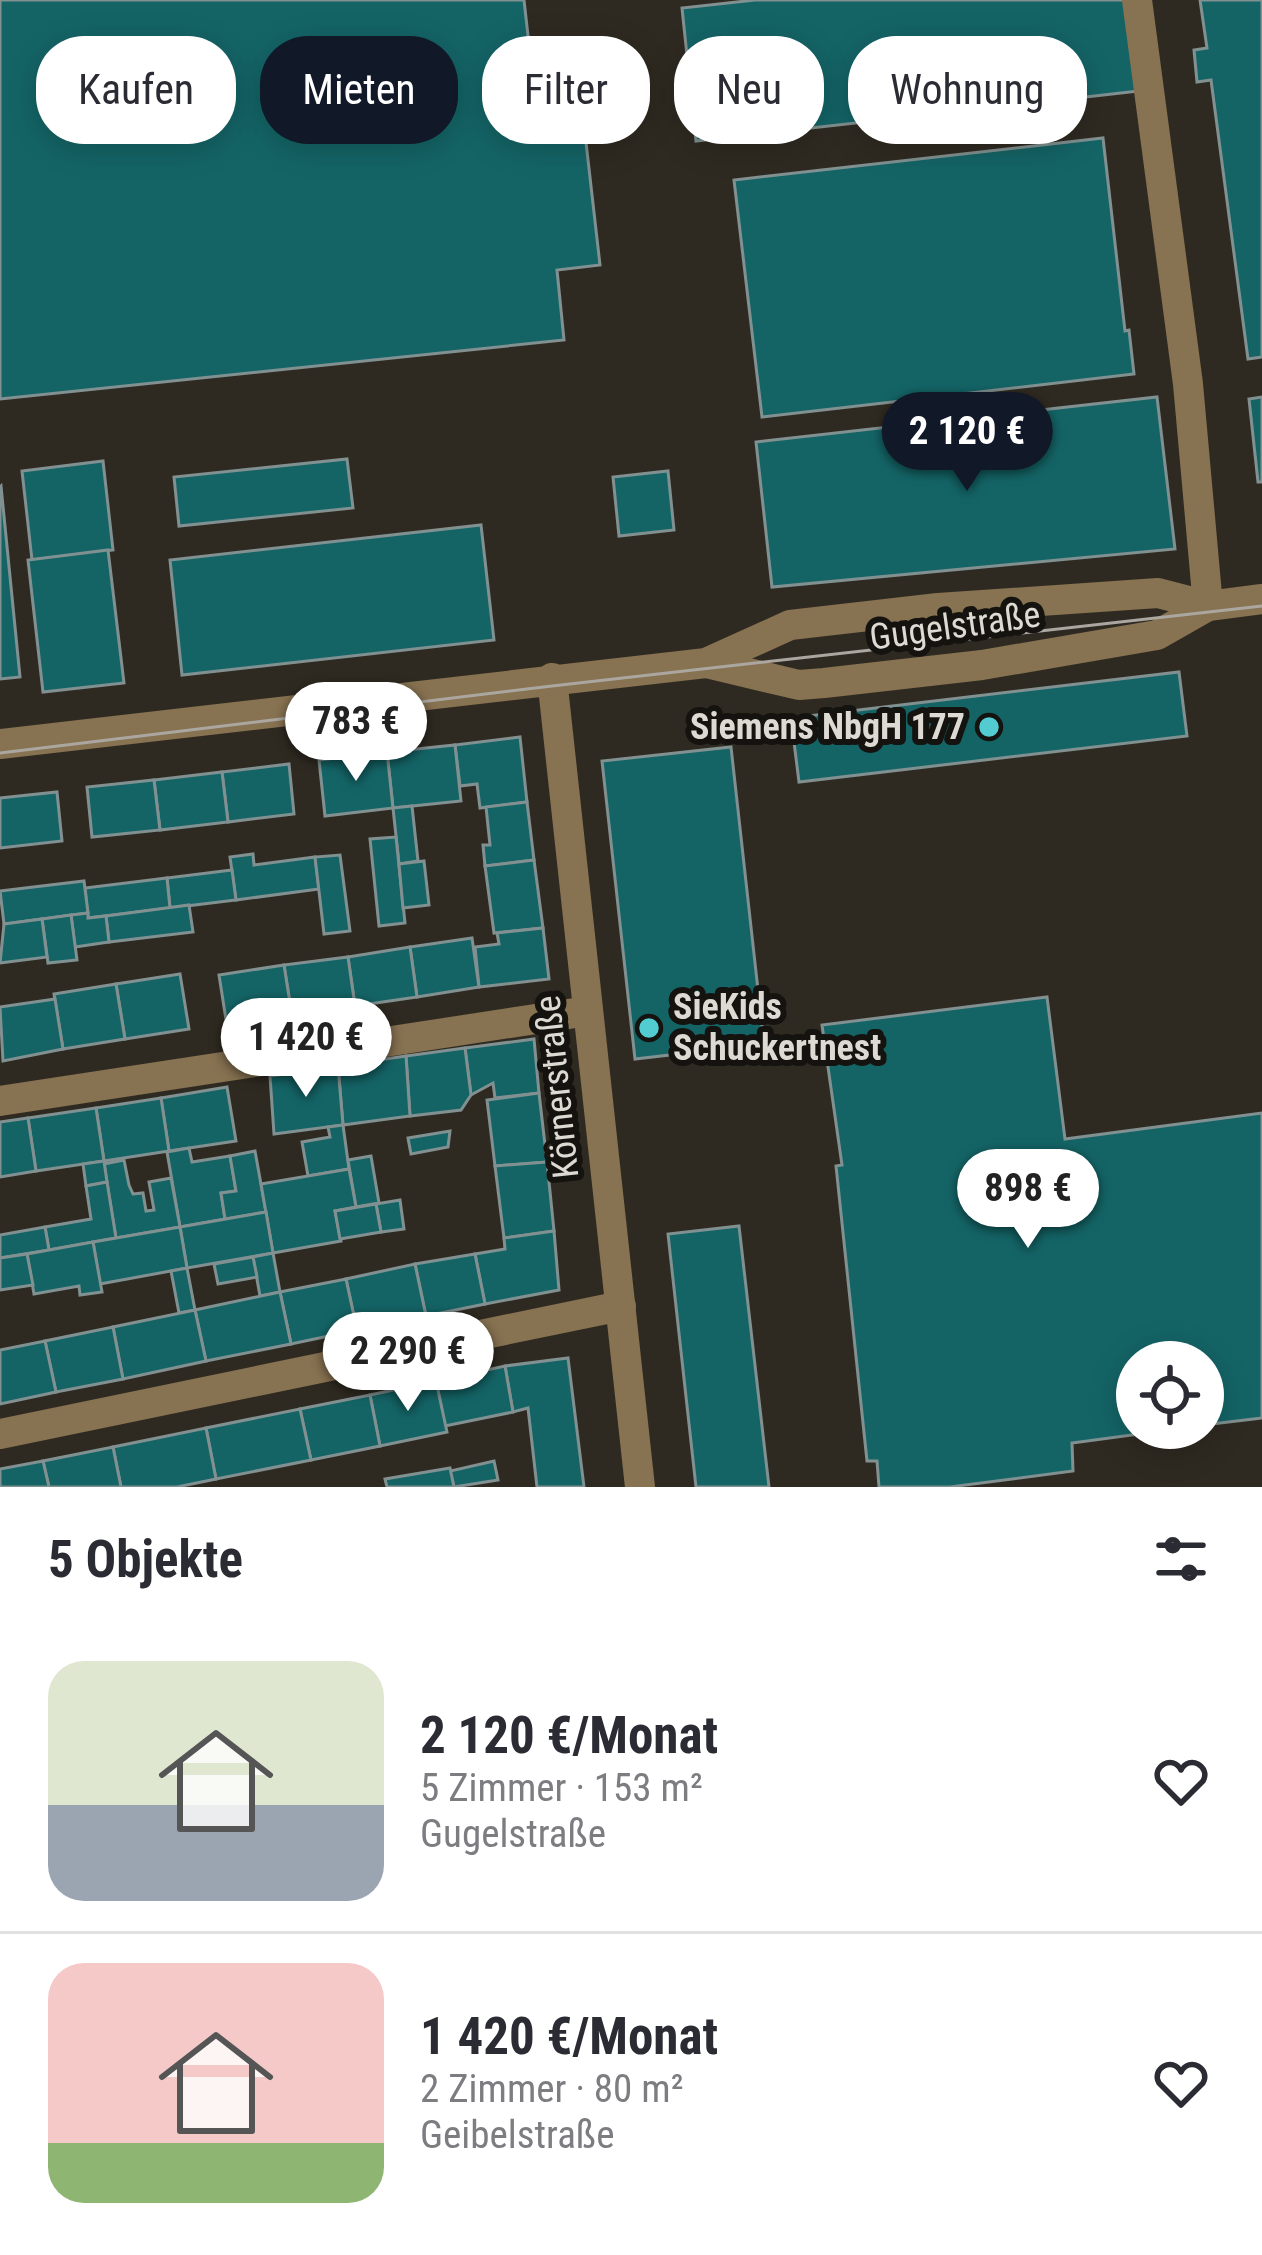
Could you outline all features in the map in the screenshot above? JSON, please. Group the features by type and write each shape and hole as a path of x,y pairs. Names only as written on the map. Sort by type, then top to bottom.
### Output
{"street":[{"path":"1137,0 1188,384 1208,606"},
{"name":"Gugelstraße","path":"0,744 706,663 790,625 919,610 1158,593 1208,606 1262,599"},
{"name":"Gugelstraße","path":"706,663 799,685 869,678 982,665 1157,635 1208,606"},
{"name":"Körnerstraße","path":"552,678 640,1487"},
{"path":"0,1101 588,1011"},
{"path":"0,1435 621,1306"}],"building":[{"path":"0,0 524,0 528,36 482,36 482,144 586,144 600,265 557,270 564,340 0,399"},
{"path":"755,0 1129,0 1139,91 1087,97 1087,36 848,36 848,124 824,127 824,36 685,36 682,8"},
{"path":"1200,0 1262,0 1262,357 1248,359 1211,80 1197,82 1194,50 1207,48"},
{"path":"1103,138 1134,374 762,417 734,180 1050,144 1087,144 1087,140"},
{"path":"1157,397 1175,549 772,587 756,442"},
{"path":"1262,397 1262,482 1258,482 1249,399"},
{"path":"347,459 353,508 179,526 174,477"},
{"path":"103,461 113,550 32,560 22,471"},
{"path":"668,471 674,530 619,536 613,477"},
{"path":"0,487 20,677 0,679"},
{"path":"481,525 494,640 182,675 170,560"},
{"path":"108,550 124,683 43,692 28,560"},
{"name":"Siemens NbgH 177","path":"1179,672 1187,736 799,782 791,718"},
{"path":"520,737 527,802 480,808 477,784 460,786 455,745"},
{"path":"455,745 461,801 393,808 387,752"},
{"path":"731,747 764,1044 635,1059 602,761"},
{"path":"387,752 393,808 325,816 319,760"},
{"path":"289,764 294,814 228,822 222,772"},
{"path":"222,772 228,822 160,830 154,780"},
{"path":"154,780 160,830 92,837 87,787"},
{"path":"57,792 62,841 0,848 0,798"},
{"path":"527,802 534,860 485,866 483,845 490,845 486,807"},
{"path":"412,806 418,861 399,864 393,808"},
{"path":"396,837 405,923 379,926 370,839"},
{"path":"253,854 254,865 315,857 319,889 236,900 230,857"},
{"path":"340,855 350,931 324,934 315,857"},
{"path":"534,860 543,928 494,933 485,866"},
{"path":"424,861 429,905 403,908 399,864"},
{"path":"232,870 236,900 170,908 167,878"},
{"path":"167,878 170,908 88,918 85,888"},
{"path":"84,881 88,913 4,924 0,891"},
{"path":"189,905 193,932 109,942 106,916"},
{"path":"88,913 88,918 106,916 109,942 75,947 71,915"},
{"path":"71,915 77,960 48,963 42,919"},
{"path":"42,919 47,957 0,963 4,924"},
{"path":"543,928 549,979 479,987 475,947 499,944 497,933"},
{"path":"472,938 479,987 417,997 410,947"},
{"path":"410,947 417,997 355,1006 348,957"},
{"path":"348,957 355,1006 292,1016 284,965"},
{"path":"284,965 292,1016 227,1026 219,975"},
{"path":"180,974 189,1029 125,1039 116,984"},
{"path":"116,984 125,1039 63,1049 54,994"},
{"path":"1047,997 1065,1139 1262,1113 1262,1418 1224,1423 1224,1341 1116,1341 1116,1437 1072,1443 1073,1471 950,1487 879,1487 877,1461 867,1461 836,1166 842,1165 822,1025"},
{"path":"55,999 63,1049 3,1061 0,1007"},
{"path":"534,1039 539,1093 495,1098 493,1083 471,1095 465,1048"},
{"path":"465,1048 471,1095 461,1110 410,1116 406,1056"},
{"path":"406,1056 410,1116 343,1125 338,1066"},
{"path":"338,1066 343,1125 274,1134 270,1076"},
{"path":"227,1087 236,1141 169,1151 161,1098"},
{"path":"539,1093 547,1162 495,1166 487,1100"},
{"path":"161,1098 169,1151 104,1161 96,1108"},
{"path":"96,1108 104,1161 36,1171 28,1118"},
{"path":"28,1118 36,1171 0,1177 0,1122"},
{"path":"343,1125 349,1169 308,1176 302,1142 330,1137 328,1127"},
{"path":"450,1131 448,1147 411,1154 408,1138"},
{"path":"189,1148 192,1162 230,1156 236,1191 221,1193 225,1219 180,1227 167,1152"},
{"path":"255,1151 266,1212 225,1219 221,1193 236,1191 230,1156"},
{"path":"371,1156 379,1203 356,1207 348,1160"},
{"path":"124,1160 129,1185 133,1194 143,1193 146,1211 154,1210 149,1182 171,1178 180,1227 116,1238 104,1164"},
{"path":"104,1161 107,1182 86,1186 83,1164"},
{"path":"547,1162 554,1231 504,1238 495,1166"},
{"path":"349,1169 356,1207 335,1211 341,1241 273,1253 261,1184"},
{"path":"107,1182 116,1238 49,1250 45,1227 91,1219 86,1186"},
{"path":"400,1200 404,1229 381,1232 376,1204"},
{"path":"376,1204 381,1232 340,1239 335,1211"},
{"path":"266,1212 273,1253 187,1268 180,1227"},
{"path":"739,1226 769,1487 696,1487 668,1234"},
{"path":"45,1227 49,1250 0,1258 0,1235"},
{"path":"180,1227 187,1268 100,1284 93,1242"},
{"path":"554,1231 559,1290 485,1304 475,1254 505,1249 504,1238"},
{"path":"93,1242 102,1292 80,1295 79,1286 34,1294 27,1254"},
{"path":"273,1253 280,1292 260,1296 253,1257"},
{"path":"27,1254 33,1285 0,1290 0,1258"},
{"path":"475,1254 485,1304 426,1316 415,1264"},
{"path":"253,1257 257,1277 218,1284 214,1264"},
{"path":"415,1264 426,1316 357,1330 346,1279"},
{"path":"187,1268 195,1310 179,1313 171,1271"},
{"path":"346,1279 357,1330 291,1344 280,1292"},
{"path":"280,1292 291,1344 206,1361 195,1310"},
{"path":"195,1310 206,1361 123,1379 113,1327"},
{"path":"113,1327 123,1379 56,1392 45,1341"},
{"path":"45,1341 56,1392 0,1404 0,1350"},
{"path":"568,1358 584,1487 537,1487 528,1408 513,1412 505,1366"},
{"path":"505,1366 513,1412 445,1426 436,1381"},
{"path":"436,1381 447,1432 380,1446 370,1395"},
{"path":"370,1395 380,1446 311,1460 300,1409"},
{"path":"300,1409 311,1460 216,1479 206,1428"},
{"path":"206,1428 216,1479 177,1487 121,1487 113,1447"},
{"path":"113,1447 121,1487 49,1487 43,1461"},
{"path":"43,1461 49,1487 0,1487 0,1469"},
{"path":"494,1461 498,1480 454,1487 450,1471"},
{"path":"450,1468 454,1487 387,1487 385,1479"}],"tram line":[{"path":"0,753 1262,606"}],"place":[{"name":"Siemens NbgH 177","path":"989,727"},
{"name":"SieKids Schuckertnest","path":"649,1028"}]}
